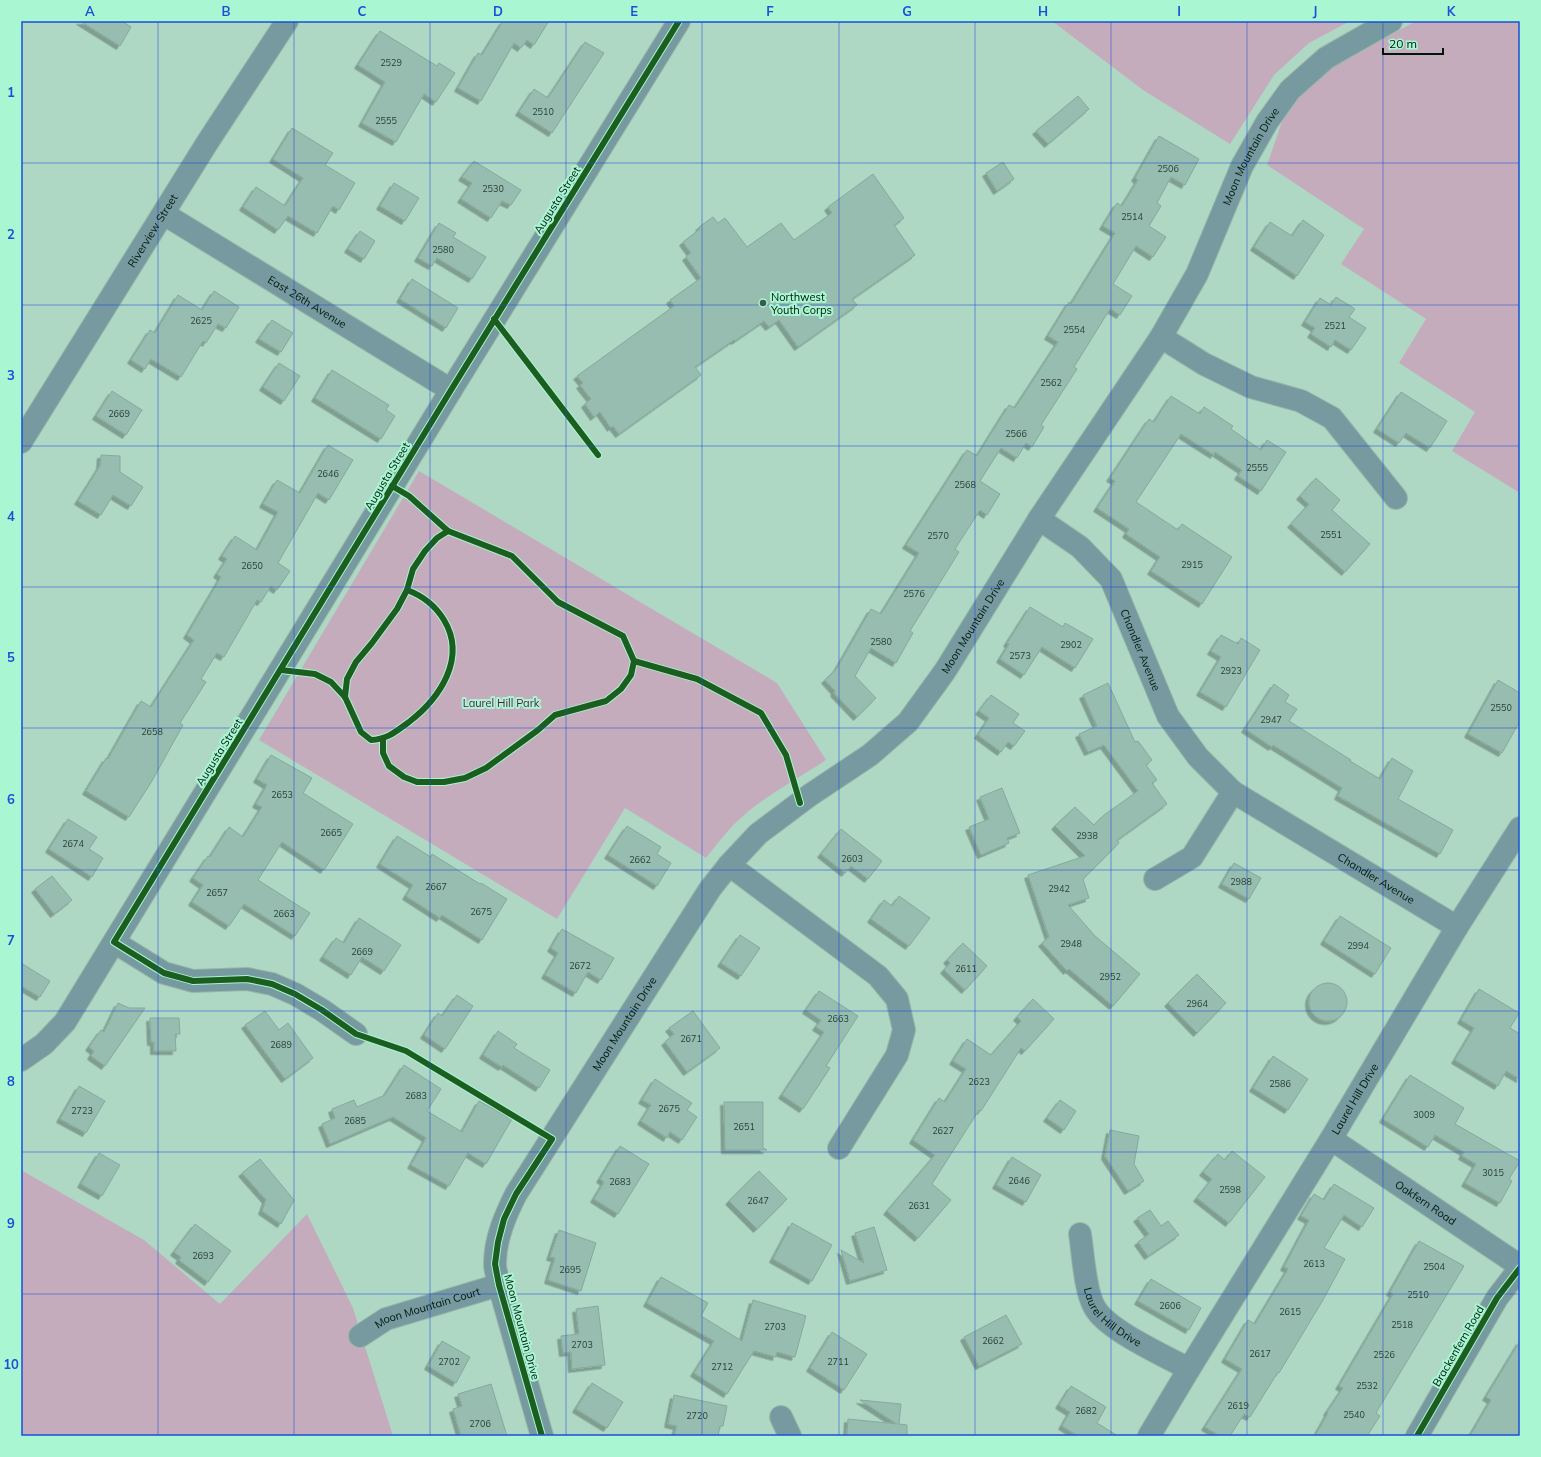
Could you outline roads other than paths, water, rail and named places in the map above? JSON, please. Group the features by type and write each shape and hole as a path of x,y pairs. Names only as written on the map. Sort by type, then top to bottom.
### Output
{"street":[{"name":"Riverview Street","path":"21,442 207,143 287,21"},
{"name":"Augusta Street","path":"21,1060 44,1044 65,1022 451,390 679,21"},
{"name":"Moon Mountain Drive","path":"542,1436 499,1285 495,1264 498,1242 504,1219 516,1194 710,889 729,865 758,834 810,795 870,756 908,722 945,671 1039,518 1160,337 1197,274 1242,166 1267,122 1290,90 1326,58 1391,21"},
{"name":"East 26th Avenue","path":"164,214 451,390"},
{"path":"1160,337 1204,364 1251,387 1301,401 1332,418 1396,498"},
{"name":"Chandler Avenue","path":"1039,518 1080,547 1112,579 1168,716 1198,757 1233,792 1457,927"},
{"path":"1155,879 1192,857 1233,792"},
{"name":"Laurel Hill Drive","path":"1149,1436 1331,1138 1457,927 1520,828"},
{"path":"729,865 878,976 897,999 904,1030 897,1055 839,1148"},
{"path":"114,942 164,973 193,981 247,979 272,984 295,994 322,1010 356,1034"},
{"name":"Oakfern Road","path":"1331,1138 1520,1267"},
{"name":"Laurel Hill Drive","path":"1080,1234 1089,1294 1095,1309 1112,1327 1189,1369"},
{"name":"Brackenfern Road","path":"1417,1436 1497,1298 1520,1267"},
{"name":"Moon Mountain Court","path":"360,1336 386,1319 499,1285"}],"place":[{"name":"Northwest Youth Corps","path":"763,303"}],"park label":[{"name":"Laurel Hill Park","path":"501,703"}]}
